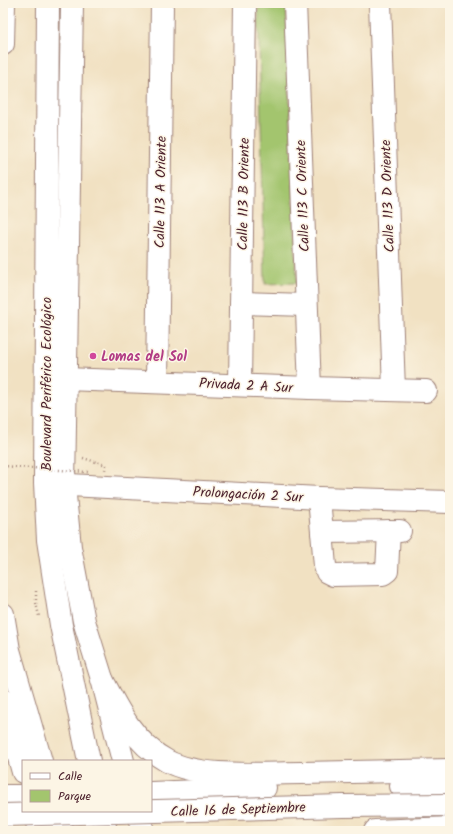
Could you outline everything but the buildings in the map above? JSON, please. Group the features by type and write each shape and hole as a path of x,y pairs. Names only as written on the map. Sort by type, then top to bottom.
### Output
{"main road":[{"path":"3,44 4,3"},
{"name":"Boulevard Periférico Ecológico","path":"48,3 55,484 48,540 61,625 89,760"},
{"path":"72,3 65,379 55,484 70,547 84,621 102,679 123,760"},
{"name":"Calle 113 A Oriente","path":"157,382 162,3"},
{"name":"Calle 113 B Oriente","path":"240,385 245,3"},
{"name":"Calle 113 C Oriente","path":"295,3 310,388"},
{"name":"Calle 113 D Oriente","path":"380,3 394,390"},
{"path":"241,303 306,305"},
{"name":"Privada 2 A Sur","path":"65,379 426,391"},
{"name":"Prolongación 2 Sur","path":"55,484 319,498 450,502"},
{"path":"319,498 322,532 325,566 327,572 333,575 382,574 387,571 394,531 322,532"},
{"path":"3,614 9,650 41,760"},
{"path":"102,679 131,731 141,742 166,761 182,768 199,772 250,774 450,770"},
{"path":"3,700 22,768"},
{"name":"Calle 16 de Septiembre","path":"152,793 258,788 450,785"},
{"path":"3,796 22,796"},
{"name":"Calle 16 de Septiembre","path":"152,811 450,805"},
{"path":"34,812 39,831"},
{"path":"56,812 62,831"},
{"path":"101,812 106,831"},
{"name":"Calle 16 de Septiembre","path":"3,815 116,812"},
{"path":"137,812 143,831"},
{"path":"375,831 450,828"}],"path":[{"path":"80,458 106,466 105,470 99,471"},
{"path":"3,466 88,472 94,471"}],"green space":[{"path":"258,3 286,3 297,283 265,284"}],"place":[{"name":"Lomas del Sol","path":"93,356"}]}
